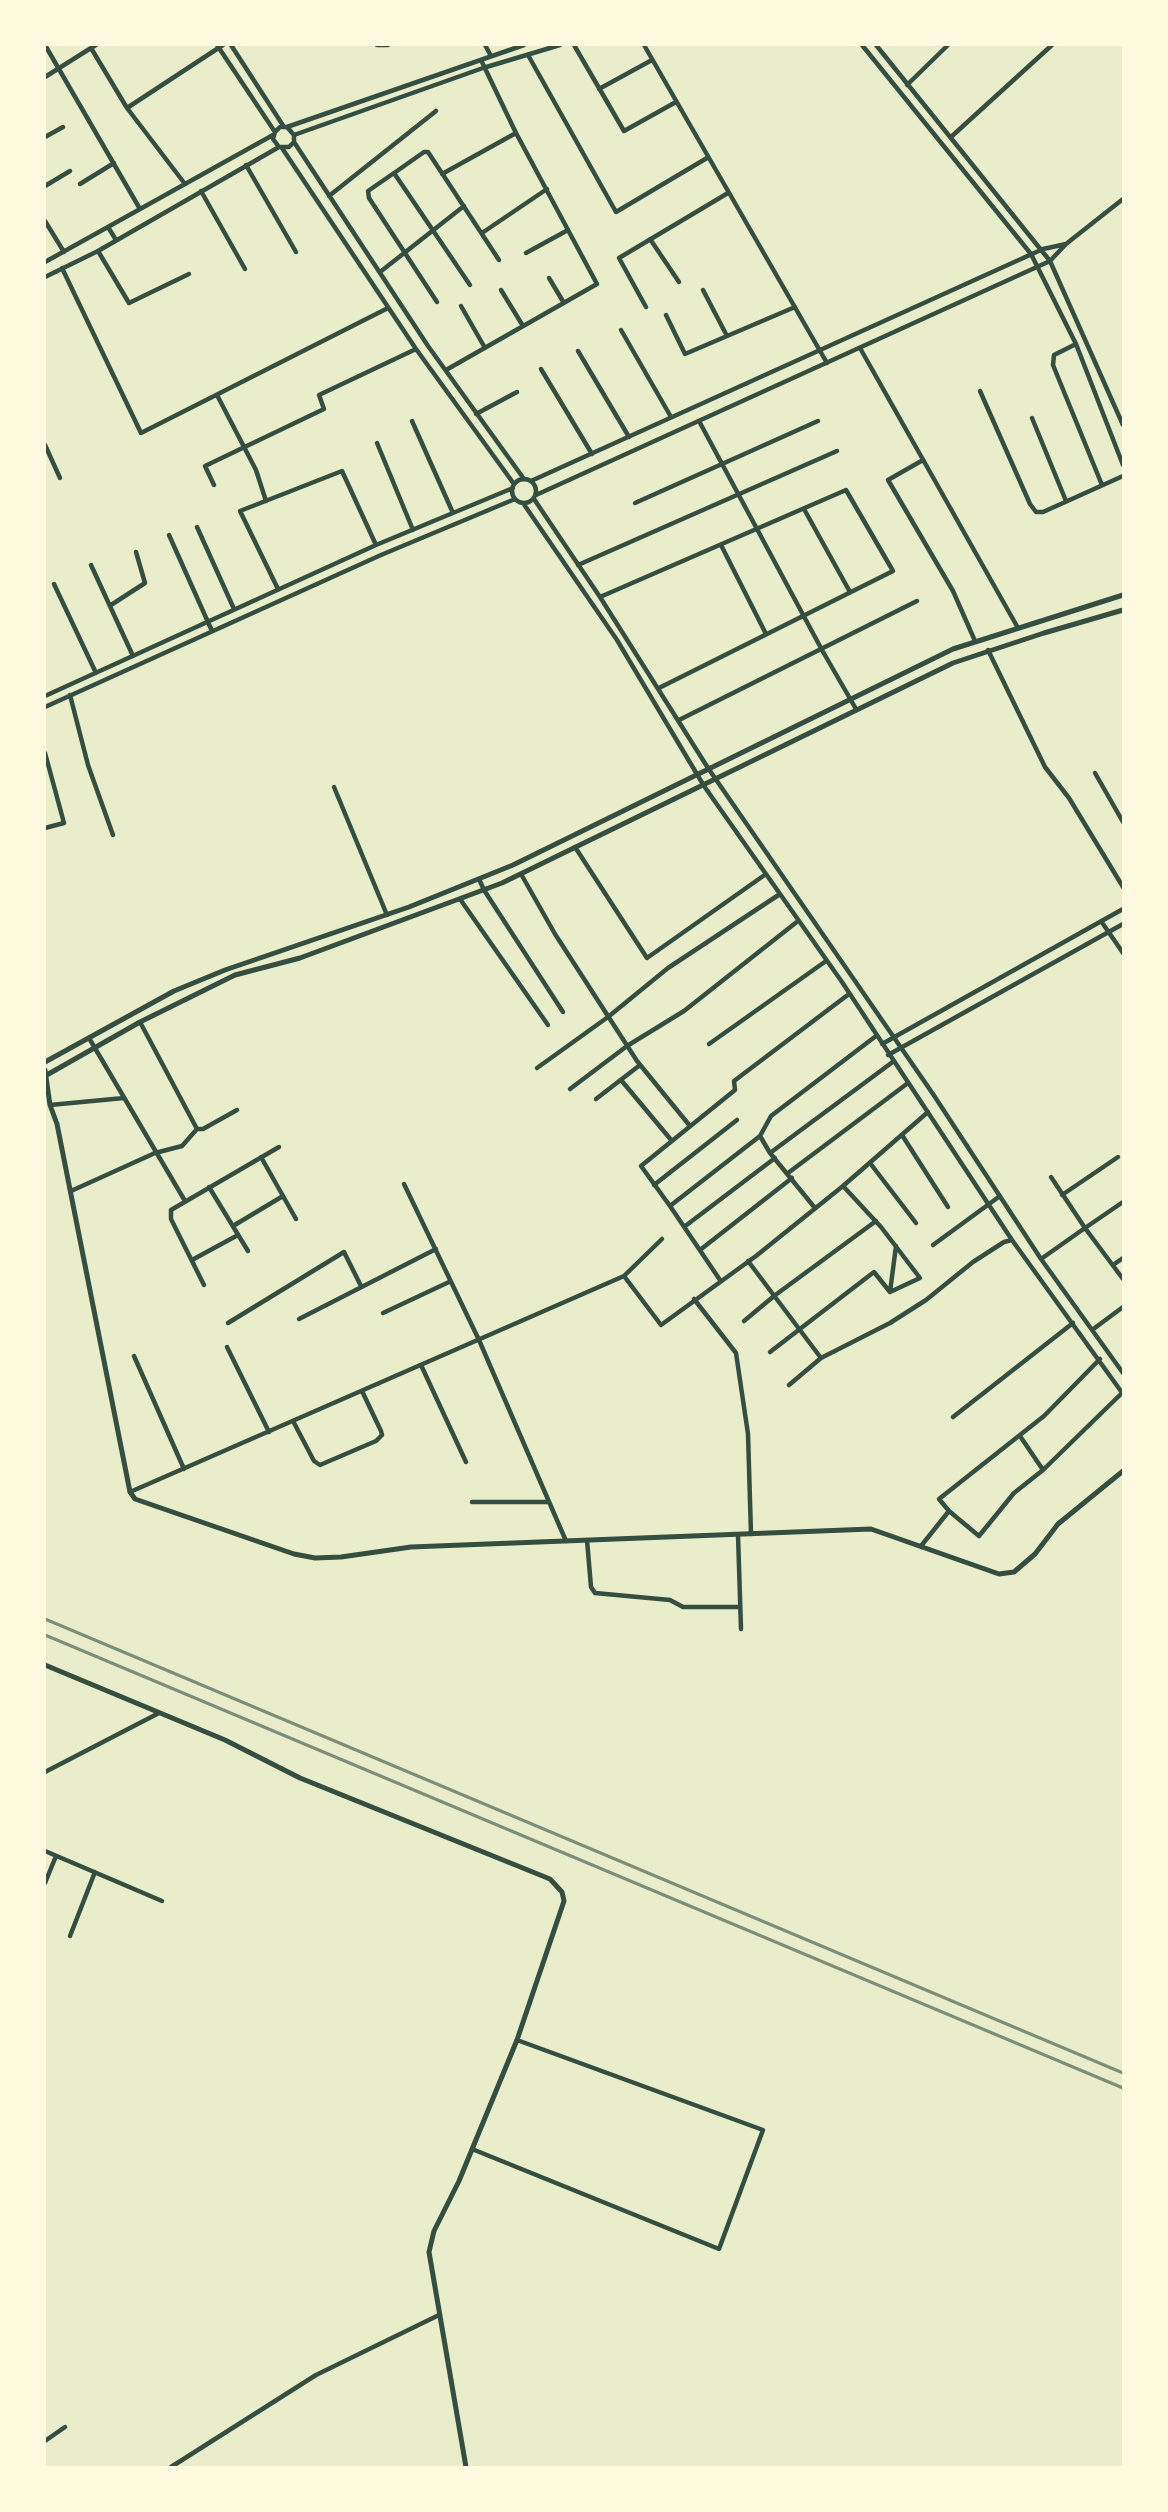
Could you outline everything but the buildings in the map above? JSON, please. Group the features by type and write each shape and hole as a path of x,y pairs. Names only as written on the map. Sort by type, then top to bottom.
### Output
{"street":[{"path":"45,45 140,209"},
{"path":"231,45 286,127 294,135 294,142 329,196 476,414 524,479 531,481 536,487 535,497 715,779 902,1049 1041,1259 1123,1373"},
{"path":"377,45 388,45"},
{"path":"484,45 491,56"},
{"path":"45,262 286,127 524,45"},
{"path":"294,135 483,68 560,45"},
{"path":"574,45 624,131 676,102"},
{"path":"644,45 827,363"},
{"path":"861,45 1031,254 1076,344 1123,465"},
{"path":"876,45 1050,261 1123,425"},
{"path":"908,85 948,45"},
{"path":"951,137 1053,45"},
{"path":"126,108 219,46 274,134 274,142 281,148 416,350 514,486 515,499"},
{"path":"45,77 94,47 126,108 185,184"},
{"path":"528,55 616,212 707,158"},
{"path":"446,370 597,284 516,133 481,60"},
{"path":"599,89 652,60"},
{"path":"329,196 436,111"},
{"path":"45,137 63,126"},
{"path":"442,174 516,133"},
{"path":"45,278 98,251 246,165 281,148 289,147 294,142"},
{"path":"436,302 369,198 368,191 424,152 428,152 500,260"},
{"path":"956,163 966,156"},
{"path":"80,184 114,163"},
{"path":"246,165 296,252"},
{"path":"45,186 70,171"},
{"path":"394,173 470,285"},
{"path":"482,233 547,189"},
{"path":"201,191 245,269"},
{"path":"646,307 619,258 728,193"},
{"path":"523,503 1050,261 1066,244 1123,199"},
{"path":"380,272 464,206"},
{"path":"45,221 64,252"},
{"path":"108,227 116,240"},
{"path":"526,253 568,230"},
{"path":"650,239 679,282"},
{"path":"531,481 1042,249 1066,244"},
{"path":"98,251 129,303 189,274"},
{"path":"62,268 141,433 388,308"},
{"path":"549,278 564,303"},
{"path":"501,290 523,326"},
{"path":"703,290 727,336"},
{"path":"461,306 485,348"},
{"path":"666,315 685,354 795,307"},
{"path":"621,330 672,417"},
{"path":"1076,344 1054,355 1053,364 1102,485"},
{"path":"860,348 1018,628"},
{"path":"214,485 205,466 324,409 319,396 416,350"},
{"path":"578,351 629,437"},
{"path":"541,369 592,454"},
{"path":"980,391 1033,509 1043,512 1123,476"},
{"path":"476,414 517,392"},
{"path":"218,395 256,470 266,501"},
{"path":"1032,418 1066,501"},
{"path":"412,421 453,513"},
{"path":"699,421 856,709"},
{"path":"635,503 818,422"},
{"path":"377,443 413,530"},
{"path":"45,445 60,478"},
{"path":"578,565 837,451"},
{"path":"923,460 888,480 953,591 975,641"},
{"path":"278,589 240,511 342,471 376,545"},
{"path":"45,696 376,545 514,486 524,479"},
{"path":"600,597 846,490 893,571 659,688"},
{"path":"45,707 381,555 515,499 523,503 617,640 704,786 849,994 1012,1240 1100,1359 1122,1393 1043,1470 1014,1493 979,1536 949,1511 939,1499 1044,1416 1100,1359"},
{"path":"804,509 850,592"},
{"path":"197,527 234,609"},
{"path":"169,535 212,631"},
{"path":"721,545 766,634"},
{"path":"111,605 145,583 136,552"},
{"path":"92,565 133,656"},
{"path":"54,584 96,673"},
{"path":"45,1062 174,991 225,970 387,915 513,865 946,652 1123,595"},
{"path":"679,720 917,602"},
{"path":"1123,610 988,650 953,663 521,874 484,890 300,958 235,975 140,1022 45,1074 47,1095 57,1124 130,1492 135,1499 294,1554 315,1558 340,1557 411,1547 871,1529 999,1574 1014,1572 1035,1554 1058,1524 1123,1472"},
{"path":"988,650 1045,766 1069,798 1123,887"},
{"path":"70,695 88,765 113,835"},
{"path":"45,753 64,823 45,828"},
{"path":"1095,773 1123,822"},
{"path":"334,787 387,915"},
{"path":"575,847 647,958 766,874"},
{"path":"521,874 555,934 627,1046 690,1126"},
{"path":"479,879 563,1012"},
{"path":"537,1068 608,1017 668,968 780,894"},
{"path":"460,899 548,1025"},
{"path":"882,1044 1123,909"},
{"path":"570,1089 627,1046 684,1011 798,921"},
{"path":"1101,921 1123,953"},
{"path":"888,1055 1123,924"},
{"path":"709,1044 826,961"},
{"path":"720,1280 640,1166 735,1090 734,1081 849,994"},
{"path":"140,1022 197,1129"},
{"path":"670,1206 760,1136 771,1116 876,1036"},
{"path":"89,1038 185,1201"},
{"path":"770,1154 894,1061"},
{"path":"596,1099 640,1065"},
{"path":"621,1080 672,1141"},
{"path":"700,1251 790,1175 908,1083"},
{"path":"50,1105 124,1098"},
{"path":"71,1191 155,1153 182,1146 197,1129 203,1129 237,1110"},
{"path":"624,1276 661,1325 748,1261 843,1186 928,1112"},
{"path":"654,1185 736,1120"},
{"path":"902,1135 948,1207"},
{"path":"760,1136 770,1154 790,1175 815,1208"},
{"path":"204,1285 170,1213 173,1208 279,1147"},
{"path":"1062,1195 1119,1156"},
{"path":"261,1157 296,1219"},
{"path":"684,1227 775,1158"},
{"path":"870,1163 916,1223"},
{"path":"1051,1177 1123,1279"},
{"path":"404,1184 478,1340 566,1541"},
{"path":"843,1186 876,1221 920,1278 890,1293"},
{"path":"209,1187 248,1251"},
{"path":"233,1226 283,1196"},
{"path":"933,1245 1000,1196"},
{"path":"1041,1259 1123,1202"},
{"path":"744,1321 774,1296 876,1221"},
{"path":"192,1260 238,1235"},
{"path":"130,1492 624,1276 662,1239"},
{"path":"789,1385 821,1358 890,1323 926,1300 973,1262 1004,1242 1012,1240"},
{"path":"890,1293 896,1246"},
{"path":"299,1318 436,1249"},
{"path":"228,1323 344,1252 361,1286"},
{"path":"1113,1265 1123,1258"},
{"path":"748,1261 821,1358"},
{"path":"770,1352 874,1272 890,1293"},
{"path":"383,1312 449,1282"},
{"path":"694,1299 736,1353 748,1434 752,1534"},
{"path":"1092,1329 1123,1307"},
{"path":"953,1417 1073,1323"},
{"path":"227,1347 268,1432"},
{"path":"134,1356 184,1469"},
{"path":"421,1365 466,1462"},
{"path":"293,1421 314,1461 320,1465 365,1446 382,1435 362,1391"},
{"path":"1020,1436 1043,1470"},
{"path":"472,1502 549,1502"},
{"path":"921,1546 949,1511"},
{"path":"738,1534 741,1629"},
{"path":"587,1540 591,1587 596,1593 670,1600 683,1607 740,1607"},
{"path":"45,1665 225,1740 300,1778 550,1879 558,1885 564,1900 517,2040 472,2149 434,2231 429,2252 466,2467"},
{"path":"45,1772 159,1713"},
{"path":"45,1851 162,1901"},
{"path":"45,1882 56,1856"},
{"path":"70,1936 94,1872"},
{"path":"472,2149 719,2249 763,2130 517,2040"},
{"path":"171,2467 316,2375 439,2315"},
{"path":"45,2441 65,2427"}],"railway":[{"path":"45,1619 1123,2073"},
{"path":"45,1635 1123,2088"}]}
